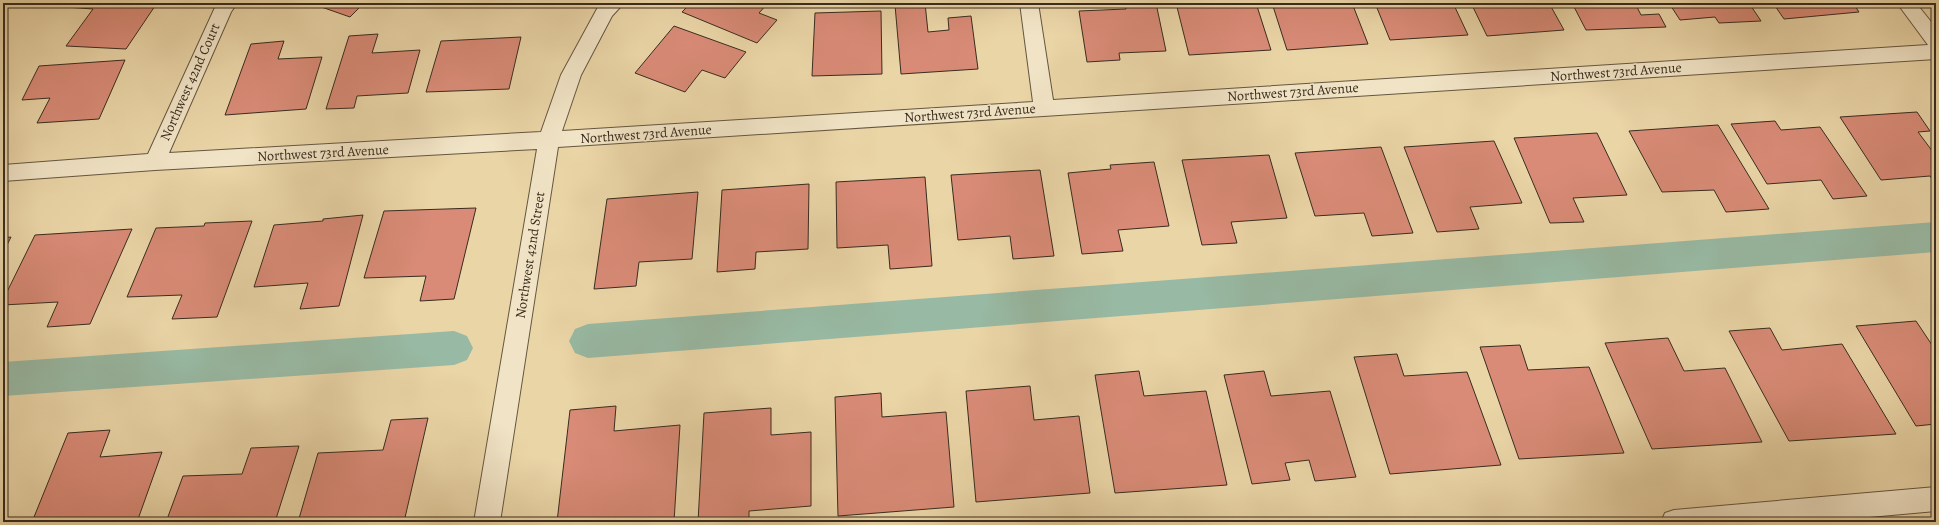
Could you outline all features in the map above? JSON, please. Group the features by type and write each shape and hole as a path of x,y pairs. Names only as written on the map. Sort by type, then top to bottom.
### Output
{"street":[{"name":"Northwest 42nd Court","path":"155,162 223,8 228,3"},
{"name":"Northwest 42nd Street","path":"487,522 549,140 571,75 605,12 615,3"},
{"path":"1029,3 1044,108"},
{"path":"1906,3 1936,42"},
{"name":"Northwest 73rd Avenue","path":"3,173 155,162 549,140 1936,52"},
{"path":"1674,522 1936,499"}],"building":[{"path":"70,3 157,3 126,49 66,46 93,9 66,7"},
{"path":"310,3 364,3 350,17"},
{"path":"691,3 768,3 759,13 777,20 757,43 682,12"},
{"path":"925,3 928,32 949,30 948,18 971,16 978,69 901,74 895,5"},
{"path":"1125,3 1156,3 1166,51 1119,53 1120,60 1087,62 1079,11 1126,9"},
{"path":"1176,3 1256,3 1271,50 1189,55"},
{"path":"1272,3 1352,3 1368,44 1287,50"},
{"path":"1375,3 1453,3 1468,35 1390,40"},
{"path":"1471,3 1549,3 1564,30 1487,36"},
{"path":"1572,3 1635,3 1641,15 1659,14 1666,27 1586,30"},
{"path":"1669,3 1749,3 1761,21 1719,23 1715,17 1680,20"},
{"path":"1773,3 1853,3 1859,12 1784,19"},
{"path":"881,11 882,74 812,76 815,13"},
{"path":"674,26 746,52 725,78 702,70 685,92 635,73"},
{"path":"378,34 372,53 420,50 408,93 357,96 354,108 326,109 349,36"},
{"path":"521,37 509,89 426,92 441,41"},
{"path":"284,41 278,59 322,57 306,109 225,115 251,44"},
{"path":"125,60 99,119 37,123 50,98 22,100 39,66"},
{"path":"1917,112 1930,131 1918,132 1936,156 1936,185 1930,176 1881,180 1840,117"},
{"path":"1775,121 1781,130 1820,127 1867,196 1833,199 1821,180 1767,184 1731,124"},
{"path":"1718,125 1769,209 1726,212 1714,190 1662,192 1629,131"},
{"path":"1597,133 1627,195 1573,198 1584,222 1550,223 1514,138"},
{"path":"1494,141 1522,203 1470,207 1479,229 1437,232 1404,147"},
{"path":"1381,147 1413,233 1372,236 1364,213 1315,216 1295,153"},
{"path":"1269,155 1287,218 1231,222 1237,243 1202,245 1182,160"},
{"path":"1154,162 1169,226 1118,230 1123,251 1082,254 1068,173 1111,169 1110,165"},
{"path":"1040,170 1054,256 1013,259 1010,236 958,240 951,175"},
{"path":"925,177 932,266 890,269 888,245 837,248 836,182"},
{"path":"809,184 808,249 756,252 755,269 717,272 722,190"},
{"path":"698,192 692,259 639,262 636,286 594,289 607,199"},
{"path":"476,208 454,299 420,301 426,276 364,278 384,211"},
{"path":"363,215 339,306 300,309 308,283 254,287 274,225 323,221 323,219"},
{"path":"252,221 217,317 172,319 182,295 127,297 156,228 204,226 205,223"},
{"path":"132,229 90,324 47,327 58,302 3,305 3,300 35,235"},
{"path":"11,237 3,253 3,238"},
{"path":"1916,321 1934,348 1936,348 1936,424 1916,426 1856,326"},
{"path":"1770,328 1782,350 1842,344 1896,434 1789,441 1729,331"},
{"path":"1668,338 1684,371 1725,368 1762,442 1652,449 1605,343"},
{"path":"1520,345 1528,370 1589,367 1624,453 1519,459 1480,347"},
{"path":"1397,354 1404,376 1467,372 1501,465 1390,474 1354,357"},
{"path":"1139,371 1144,396 1206,391 1227,485 1115,493 1095,375"},
{"path":"1264,371 1271,396 1330,391 1356,477 1315,481 1309,460 1285,463 1290,480 1252,484 1224,375"},
{"path":"1030,386 1034,420 1079,416 1090,493 976,502 966,391"},
{"path":"881,393 882,417 946,412 954,507 838,516 835,397"},
{"path":"616,406 614,431 680,425 674,522 557,522 570,410"},
{"path":"771,408 771,435 811,432 811,506 749,511 749,522 698,522 704,413"},
{"path":"428,418 404,522 298,522 318,453 383,450 391,420"},
{"path":"110,430 100,457 162,452 137,522 32,522 68,433"},
{"path":"299,446 275,522 166,522 183,476 242,474 251,448"}],"waterway":[{"path":"588,341 1936,237"},
{"path":"3,379 454,348"}]}
